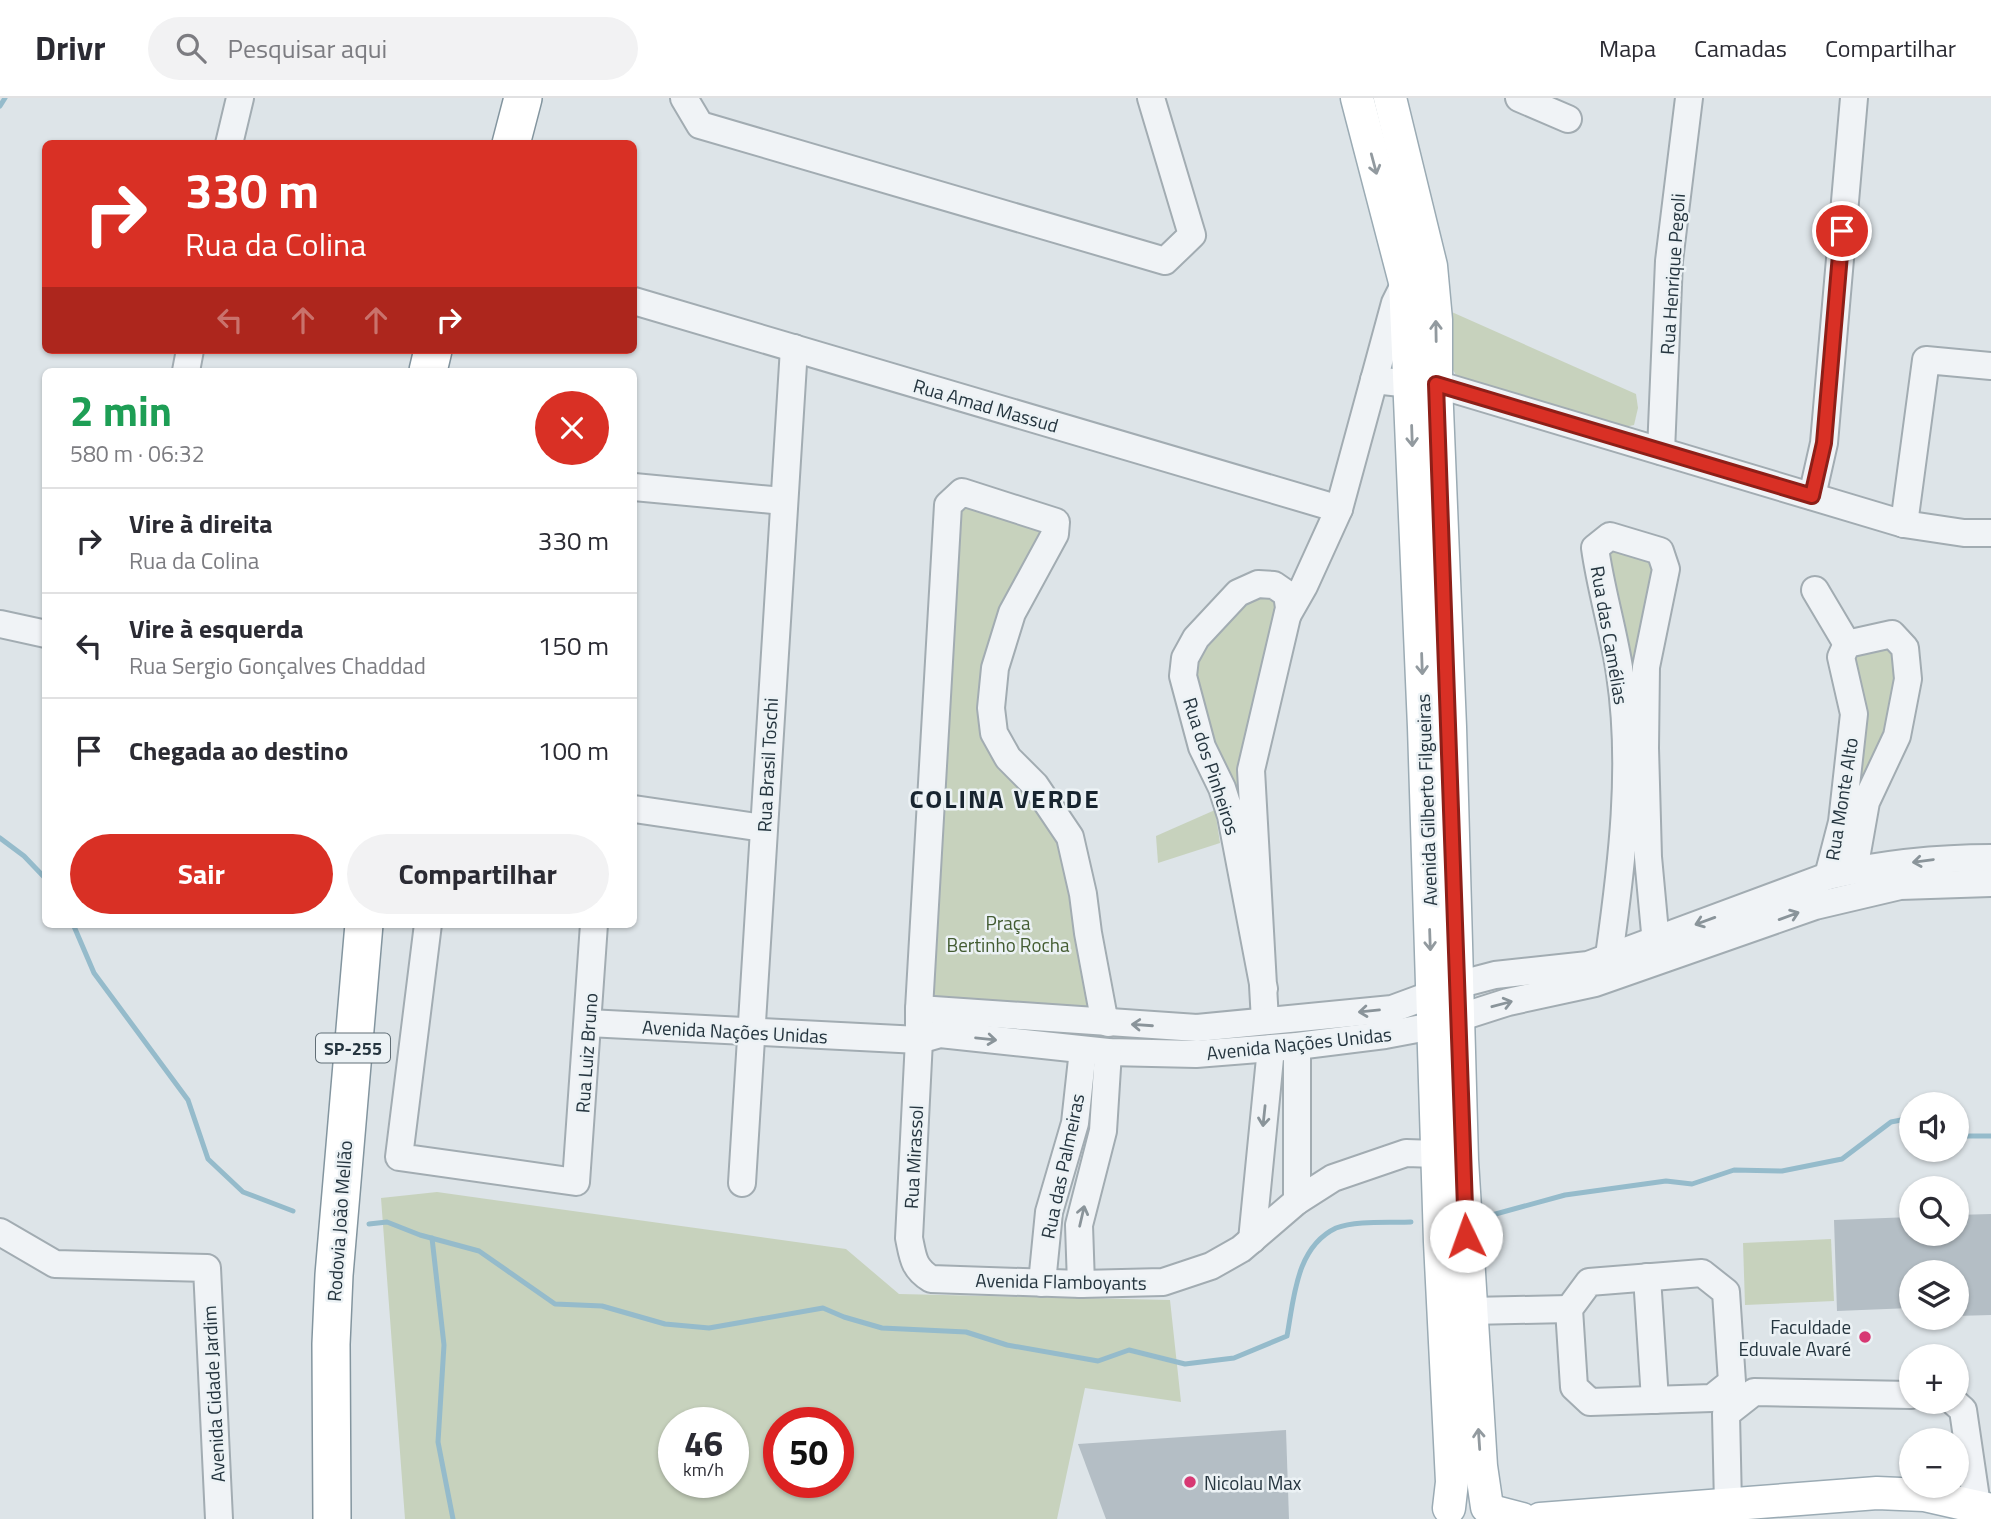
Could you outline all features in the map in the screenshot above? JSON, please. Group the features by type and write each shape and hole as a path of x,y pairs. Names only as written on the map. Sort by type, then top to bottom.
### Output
{"highway":[{"path":"488,140 499,98"},
{"path":"511,140 523,98"},
{"name":"Rodovia João Mellão","path":"311,1519 310,1344 313,1274 319,1170 341,928"},
{"name":"Rodovia João Mellão","path":"332,1519 331,1345 334,1275 364,928"}],"main road":[{"name":"Avenida Gilberto Filgueiras","path":"1357,98 1418,274"},
{"name":"Avenida Gilberto Filgueiras","path":"1390,98 1418,274 1437,727 1449,1157 1460,1376 1481,1466 1501,1514"},
{"name":"Avenida Gilberto Filgueiras","path":"1445,1514 1452,1482 1460,1376 1470,1311 1449,1157"},
{"path":"1740,1512 1877,1493 1924,1495 1980,1505"},
{"path":"1445,1514 1463,1502 1472,1501 1501,1514"},
{"path":"1540,1519 1740,1512 1909,1514 1936,1519"}],"street":[{"path":"230,140 240,98"},
{"path":"684,98 700,125 1165,261 1192,235 1151,98"},
{"path":"1519,98 1568,119"},
{"name":"Rua Henrique Pegoli","path":"1661,451 1669,261 1689,98"},
{"path":"1812,496 1824,443 1854,98"},
{"name":"Rua dos Pinheiros","path":"1288,614 1304,586 1339,509 1395,303 1418,274"},
{"name":"Rua Amad Massud","path":"637,302 1339,509"},
{"name":"Rua Brasil Toschi","path":"742,1183 794,348"},
{"path":"1904,524 1926,360 1991,366"},
{"path":"1374,380 1423,384 1661,451 1904,524 1964,533 1991,533"},
{"path":"637,487 783,501"},
{"path":"919,1040 948,505 962,492 1056,522 1055,534 1012,613 995,668 991,708 994,733 1008,758 1035,785 1070,837 1083,894 1103,1013 1108,1023"},
{"name":"Rua das Camélias","path":"1609,956 1618,897 1627,747 1620,674 1595,548 1611,536 1660,551 1666,569 1646,667 1648,857 1656,951"},
{"name":"Rua dos Pinheiros","path":"1264,989 1231,816 1202,747 1183,676 1185,658 1196,638 1238,593 1258,584 1274,585 1287,594 1288,614 1251,770 1264,989 1265,1021"},
{"path":"1815,590 1847,644"},
{"path":"0,624 42,634"},
{"name":"Rua Monte Alto","path":"1828,876 1842,822 1854,714 1841,657 1847,644 1892,634 1905,648 1908,679 1897,736 1867,802 1854,870"},
{"path":"637,809 763,828"},
{"name":"Avenida Nações Unidas","path":"588,1023 919,1040 940,1034 1096,1051 1196,1054 1284,1047 1385,1035 1508,1002 1595,983 1656,951 1828,876 1943,858 1991,858"},
{"name":"Avenida Nações Unidas","path":"919,1009 1197,1028 1392,1009 1495,975 1588,965 1609,956 1656,951 1815,906 1900,886 1991,883"},
{"name":"Rua Luiz Bruno","path":"428,928 399,1157 576,1182 594,928"},
{"name":"Rua Mirassol","path":"919,1040 909,1238 919,1272"},
{"path":"1284,1047 1297,1201"},
{"path":"1252,1240 1284,1047"},
{"name":"Rua das Palmeiras","path":"1042,1283 1049,1212 1096,1051"},
{"name":"Rua das Palmeiras","path":"1081,1283 1079,1225 1103,1131 1096,1051"},
{"name":"Avenida Flamboyants","path":"919,1272 931,1279 1042,1283 1163,1282 1211,1266 1241,1249 1297,1201 1333,1178 1406,1153 1449,1157"},
{"name":"Avenida Cidade Jardim","path":"0,1231 55,1264 207,1268 219,1519"},
{"path":"1702,1273 1726,1292 1732,1382 1712,1398 1590,1402 1574,1387 1569,1309 1589,1282 1647,1277 1702,1273"},
{"path":"1647,1277 1655,1400"},
{"path":"1470,1311 1569,1309"},
{"path":"1740,1512 1726,1414 1754,1392 1899,1395"},
{"path":"1964,1414 1980,1505"}],"green space":[{"path":"1445,309 1636,394 1638,408 1634,425 1620,428 1457,377 1447,359"},
{"name":"Praça Bertinho Rocha","path":"971,503 1038,523 1045,533 980,709 1064,842 1092,999 1082,1014 950,1004 935,995 929,984 957,513"},
{"path":"1615,547 1649,556 1657,569 1635,693 1605,555"},
{"path":"1241,597 1283,597 1247,769 1255,916 1189,659"},
{"path":"1888,644 1896,650 1900,676 1891,729 1853,809 1853,650"},
{"path":"1215,810 1220,843 1158,863 1156,836"},
{"path":"437,1192 846,1249 899,1294 1170,1300 1181,1402 1085,1388 1057,1519 405,1519 381,1198"},
{"path":"1831,1239 1834,1301 1745,1305 1743,1243"}],"building":[{"path":"1991,1214 1991,1315 1969,1316 1969,1260 1899,1260 1899,1308 1837,1311 1834,1220 1899,1217 1899,1246 1969,1246 1969,1215"},
{"name":"Nicolau Max","path":"1286,1430 1289,1519 1106,1519 1078,1444"}],"waterway":[{"path":"0,106 5,98"},
{"path":"0,838 24,856 42,875"},
{"path":"75,928 94,973 188,1100 208,1159 243,1192 293,1211"},
{"path":"1481,1218 1565,1195 1666,1181 1692,1184 1734,1170 1782,1171 1842,1159 1891,1122 1899,1120"},
{"path":"1969,1136 1991,1136"},
{"path":"369,1224 387,1222 420,1235 479,1251 555,1304 602,1306 665,1324 709,1328 823,1308 882,1328 966,1332 1007,1345 1098,1361 1129,1350 1185,1364 1234,1358 1287,1336 1295,1290 1305,1261 1312,1248 1336,1228 1363,1223 1411,1222"},
{"path":"432,1238 444,1345 438,1442 453,1519"}],"place":[{"name":"Faculdade Eduvale Avaré","path":"1865,1337"},
{"name":"Nicolau Max","path":"1190,1482"}],"district":[{"name":"COLINA VERDE","path":"1005,798"}],"route":[{"path":"1466,1236 1436,384 1812,496 1824,443 1842,231"}]}
